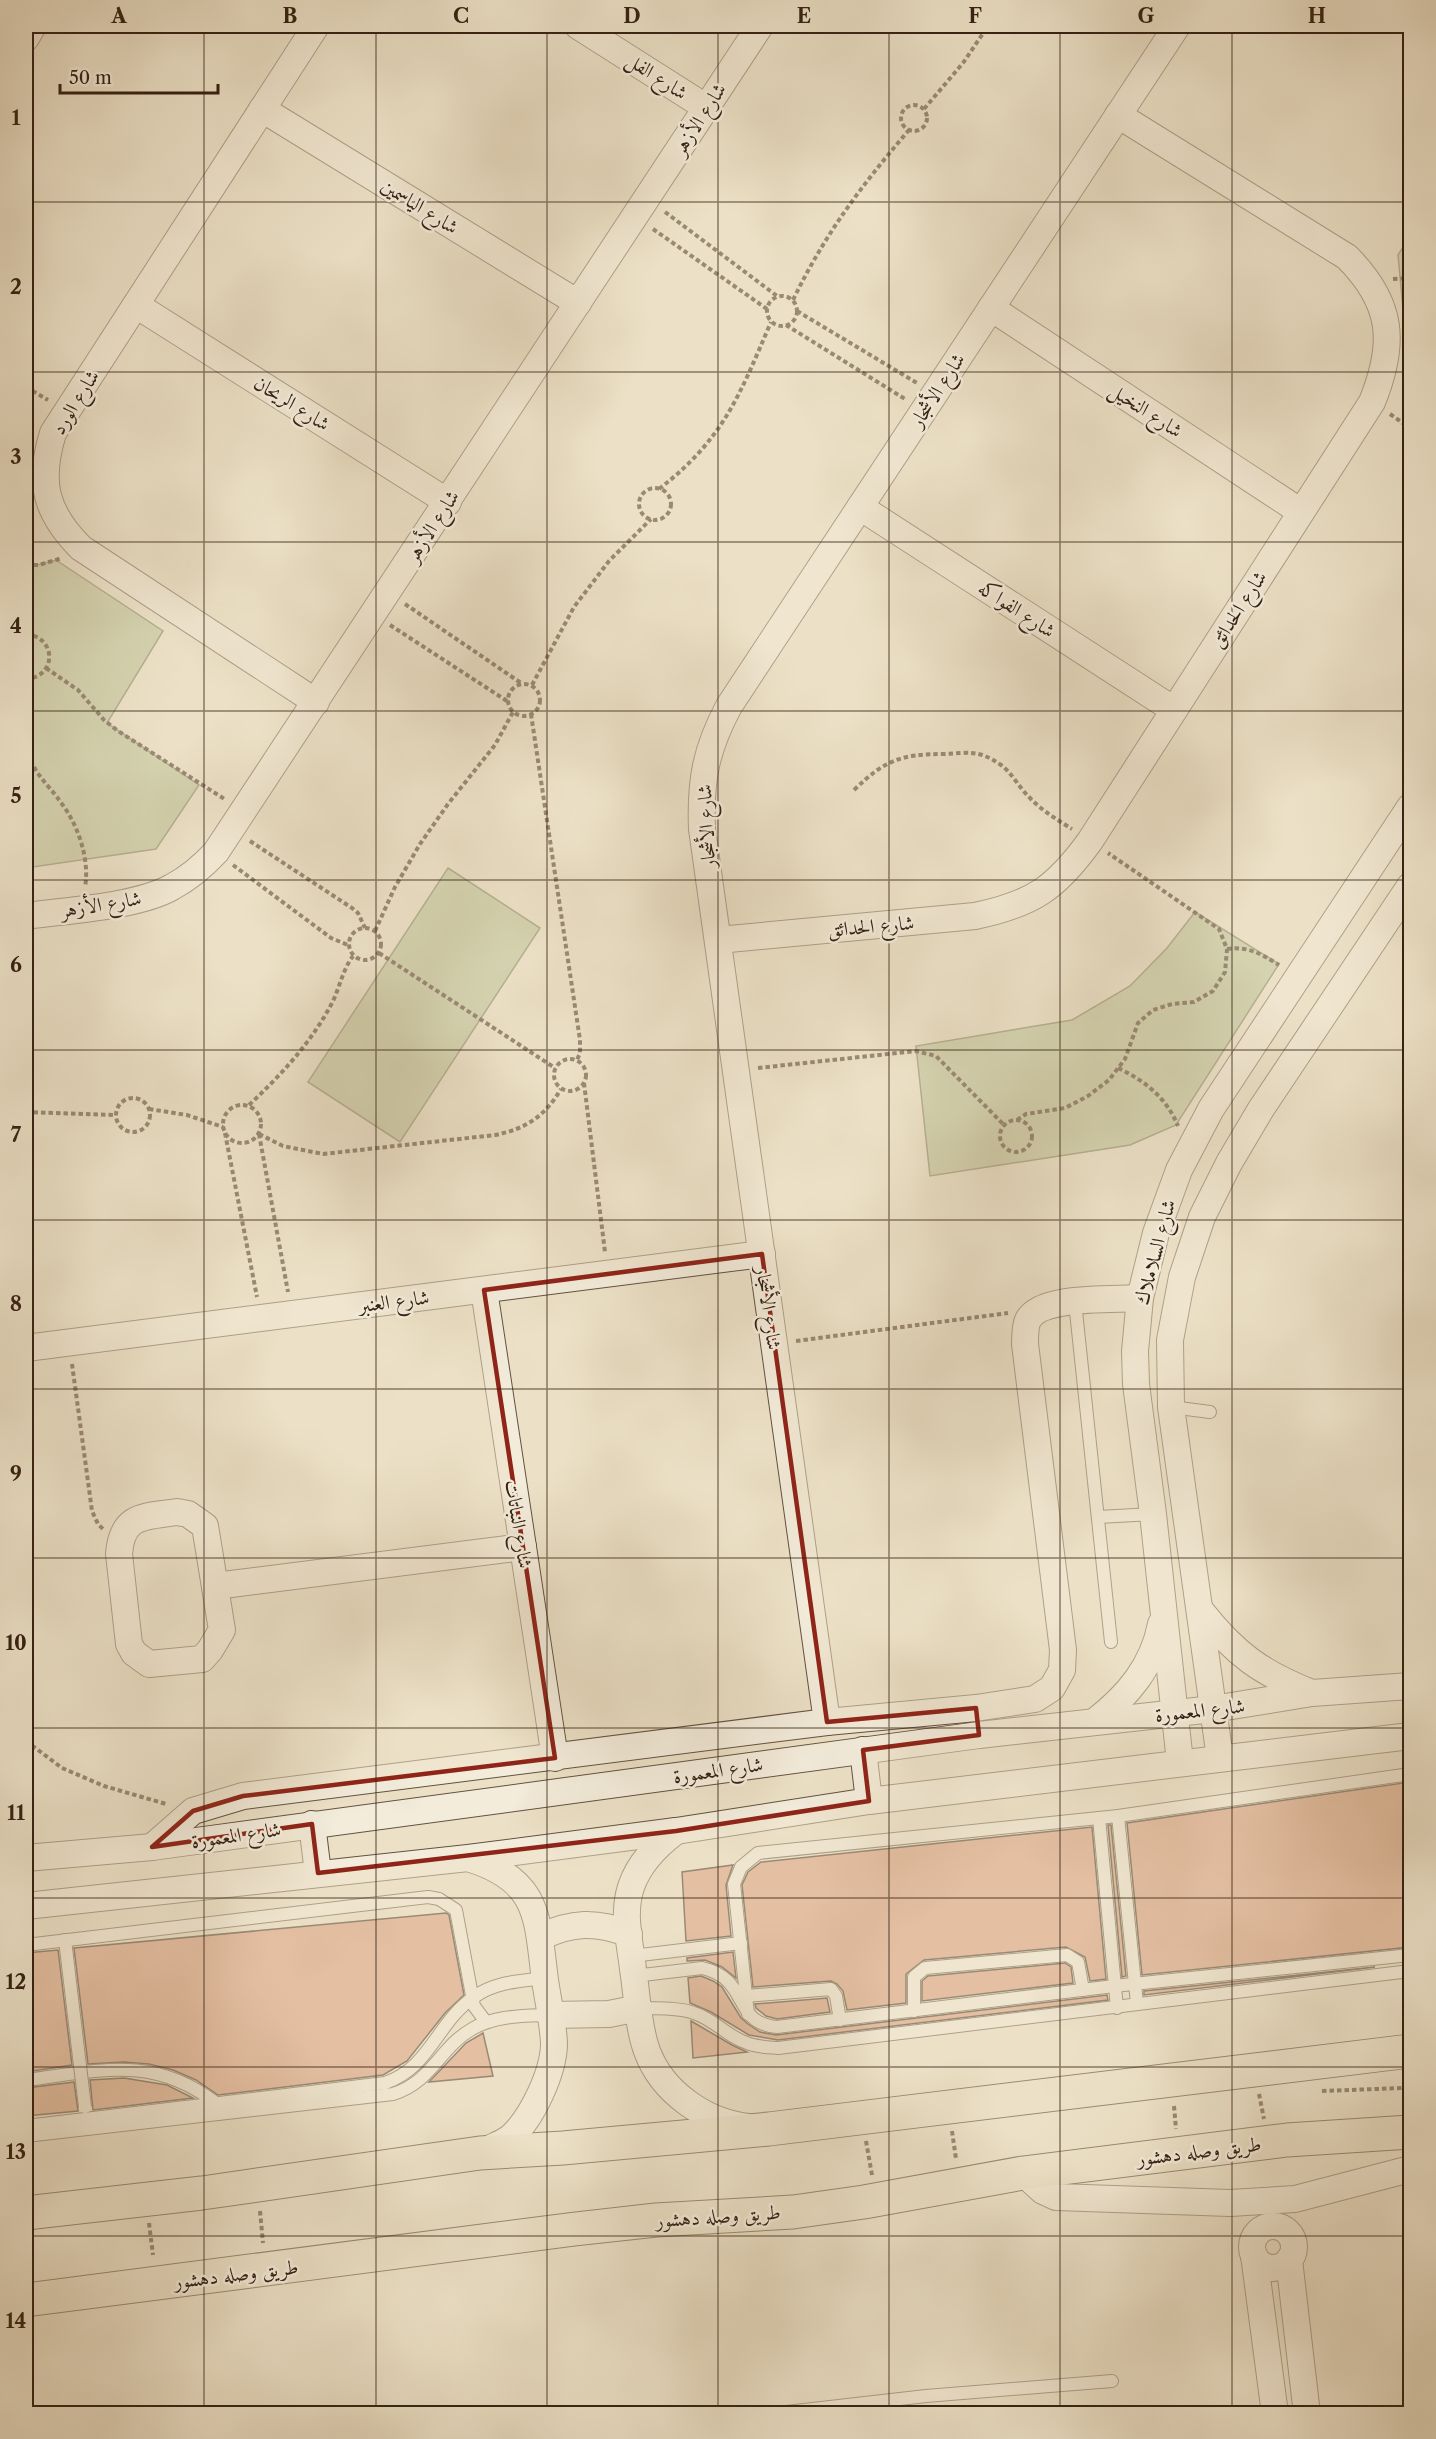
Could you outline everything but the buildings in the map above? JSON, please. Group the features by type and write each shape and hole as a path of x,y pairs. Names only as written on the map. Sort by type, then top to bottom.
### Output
{"main road":[{"path":"26,2213 202,2193 480,2153 563,2148 770,2129 1410,2051"},
{"name":"طريق وصله دهشور","path":"26,2300 575,2229 656,2220 793,2212 864,2202 1023,2173 1287,2140 1410,2132"}],"street":[{"path":"26,38 33,26"},
{"name":"شارع الورد","path":"316,26 53,433 45,458 44,483 51,508 63,530 81,548 316,702"},
{"name":"شارع الفل","path":"578,26 706,108"},
{"name":"شارع الأزهر","path":"26,916 144,899 172,888 196,872 216,852 239,821 760,26"},
{"name":"شارع الأشجار","path":"827,1722 702,829 700,797 704,765 714,734 729,706 1177,26"},
{"name":"شارع الياسمين","path":"262,109 578,303"},
{"name":"شارع الحدائق","path":"718,940 975,916 1010,908 1042,893 1069,870 1090,841 1372,402 1384,374 1388,348 1386,322 1378,298 1365,275 1347,257 1118,115"},
{"name":"شارع الريحان","path":"136,305 448,502"},
{"name":"شارع النخيل","path":"991,308 1301,512"},
{"name":"شارع الفواكه","path":"860,507 1174,710"},
{"name":"شارع السلاملاك","path":"1180,1762 1153,1514 1136,1384 1135,1351 1140,1298 1156,1233 1184,1159 1211,1109 1410,807"},
{"name":"شارع السلاملاك","path":"1220,1758 1171,1407 1170,1340 1182,1277 1202,1217 1260,1109 1410,886"},
{"name":"شارع العنبر","path":"26,1348 762,1254"},
{"name":"شارع النباتات","path":"484,1290 555,1758"},
{"path":"152,1846 193,1811 243,1796 827,1722 976,1708 1035,1699 1052,1688 1062,1670 1064,1650 1024,1344 1028,1321 1037,1310 1056,1303 1140,1298"},
{"path":"177,1512 188,1514 205,1526 215,1586 222,1630 210,1650 202,1659 149,1664 134,1653 129,1644 118,1554 125,1528 135,1519 177,1512"},
{"path":"215,1586 523,1547"},
{"path":"1094,1722 1115,1706 1134,1686 1148,1663 1158,1638 1163,1603 1197,1585"},
{"path":"1201,1610 1223,1638 1249,1662 1279,1680 1312,1693"},
{"name":"شارع المعمورة","path":"26,1858 152,1846 979,1735 1213,1709 1312,1693 1410,1686"},
{"path":"976,1708 979,1735"},
{"path":"26,1906 468,1858 869,1801 1410,1736"},
{"path":"863,1750 869,1801"},
{"path":"312,1824 318,1873"},
{"path":"676,1830 656,1846 641,1865 634,1880 626,1911 646,2050 661,2077 682,2100 710,2115 739,2126 770,2129"},
{"path":"468,1858 495,1866 519,1884 534,1908 541,1937 554,2045 547,2079 532,2110 510,2137 480,2153"},
{"path":"541,1937 558,1929 585,1924 612,1927 632,1955"},
{"path":"550,2015 609,2014 639,2008"},
{"path":"1023,2173 1043,2192 1056,2197 1230,2203 1295,2199 1410,2169"},
{"path":"1287,2231 1295,2199"},
{"path":"1230,2203 1260,2264 1270,2268 1280,2266 1289,2260"},
{"path":"1275,2414 1253,2248 1258,2232 1267,2227 1278,2226 1287,2231 1292,2240 1293,2251 1289,2260 1307,2414"}],"lane":[{"path":"1075,1302 1111,1642"},
{"path":"1171,1407 1210,1412"},
{"path":"1098,1517 1153,1514"},
{"path":"748,2014 734,1884 741,1867 758,1853 1118,1816 1410,1774"},
{"path":"1118,1816 1137,2004"},
{"path":"1099,1818 1117,2008"},
{"path":"26,1945 428,1897 440,1899 456,1910 472,1998 477,2012 486,2022"},
{"path":"65,1940 86,2118"},
{"path":"632,1955 741,1942"},
{"path":"632,1955 712,1970 729,1981 748,2014 761,2024 777,2027 1114,1986 1410,1955"},
{"path":"914,2011 914,1977 925,1968 1067,1955 1078,1962 1083,1990"},
{"path":"639,2008 693,2012 710,2020 741,2041 759,2047 778,2048 1410,1971"},
{"path":"217,2109 372,2085 397,2079 417,2065 459,2010 472,1998 505,1983 545,1978"},
{"path":"746,1996 831,1989 836,1996 840,2020"},
{"path":"26,2126 86,2118 383,2096 403,2091 423,2078 471,2029 486,2022 517,2016 550,2015"},
{"path":"26,2080 134,2069 152,2071 178,2079 202,2092 217,2109"},
{"path":"26,2136 86,2118"},
{"path":"769,2414 915,2398 1112,2381"}],"path":[{"path":"924,109 963,63 988,26"},
{"path":"915,105 924,109 927,118 923,128 909,130 902,123 901,118 905,108 915,105"},
{"path":"793,300 831,229 854,196 909,130"},
{"path":"641,207 777,296"},
{"path":"641,207 767,309 771,322 747,380 718,432 681,472 659,489 647,490 639,500 641,512 651,519 663,518 670,508 668,496 659,489"},
{"path":"767,309 770,301 777,296 782,295 793,300 797,311 929,402"},
{"path":"771,322 778,326 786,325 792,322 797,311"},
{"path":"786,325 929,402"},
{"path":"532,685 574,607 609,561 651,519"},
{"path":"26,566 56,560 81,548"},
{"path":"374,615 507,701 513,712 522,716 537,710 540,696 532,685 521,683 389,592"},
{"path":"26,634 40,639 46,644 49,652 46,668 33,678 26,679"},
{"path":"46,668 78,690 104,720 118,731 352,908 358,913 365,928"},
{"path":"507,701 513,687 521,683"},
{"path":"375,931 395,887 420,844 448,804 495,746 513,712"},
{"path":"531,714 580,1040 580,1053 577,1060"},
{"path":"26,746 37,775 69,814 84,855 86,881 81,908"},
{"path":"854,790 873,772 896,759 921,753 967,752 986,756 1003,767 1042,809 1219,929 1227,949 1225,972 1213,991 1194,1002 1172,1004 1153,1010 1138,1023 1125,1059 1108,1080 1088,1096 1065,1108 1026,1114 1005,1125 1000,1138 1007,1150 1021,1151 1031,1142 1032,1134 1024,1122 1017,1120"},
{"path":"26,764 29,757"},
{"path":"216,852 322,932 348,945 353,956 362,961 372,959 379,953 381,941 375,931 365,928 353,932 348,945"},
{"path":"1227,949 1252,950 1297,978"},
{"path":"379,953 555,1068"},
{"path":"249,1105 288,1067 310,1038 333,1001 340,978 353,956"},
{"path":"736,1070 916,1051 927,1052 936,1056 1005,1125"},
{"path":"561,1089 554,1079 555,1068 564,1059 577,1060 585,1068 584,1083 608,1274"},
{"path":"1118,1068 1139,1078 1158,1093 1172,1112 1181,1135 1184,1159"},
{"path":"561,1089 574,1090 584,1083"},
{"path":"259,1134 283,1146 323,1154 495,1135 512,1132 527,1125 552,1104 561,1089"},
{"path":"149,1109 149,1121 146,1126 136,1132 124,1130 120,1126 116,1115 120,1103 126,1099 140,1099 149,1109 187,1115 223,1127"},
{"path":"261,1318 223,1127 223,1120 230,1109 243,1104 257,1110 261,1118 262,1126 259,1134 291,1314"},
{"path":"26,1112 116,1115"},
{"path":"225,1133 231,1139 245,1143 259,1134"},
{"path":"774,1343 1037,1310"},
{"path":"69,1342 92,1511 98,1524 107,1534 120,1540"},
{"path":"26,1741 62,1767 104,1786 193,1811"},
{"path":"1259,2093 1265,2125"},
{"path":"1174,2103 1177,2135"},
{"path":"952,2128 956,2163"},
{"path":"865,2138 872,2179"},
{"path":"260,2208 263,2243"},
{"path":"149,2218 153,2255"}],"highlighted area":[{"path":"762,1254 827,1722 976,1708 979,1735 863,1750 869,1801 676,1831 318,1873 312,1824 152,1847 193,1811 243,1796 555,1758 484,1290"}],"green space":[{"path":"1410,236 1410,385 1398,255"},
{"path":"56,560 163,631 107,723 199,785 156,849 26,868 26,568"},
{"path":"448,868 540,928 400,1142 308,1082"},
{"path":"1195,912 1279,964 1176,1125 1130,1145 930,1176 916,1046 1072,1020 1130,986 1167,948"}]}
